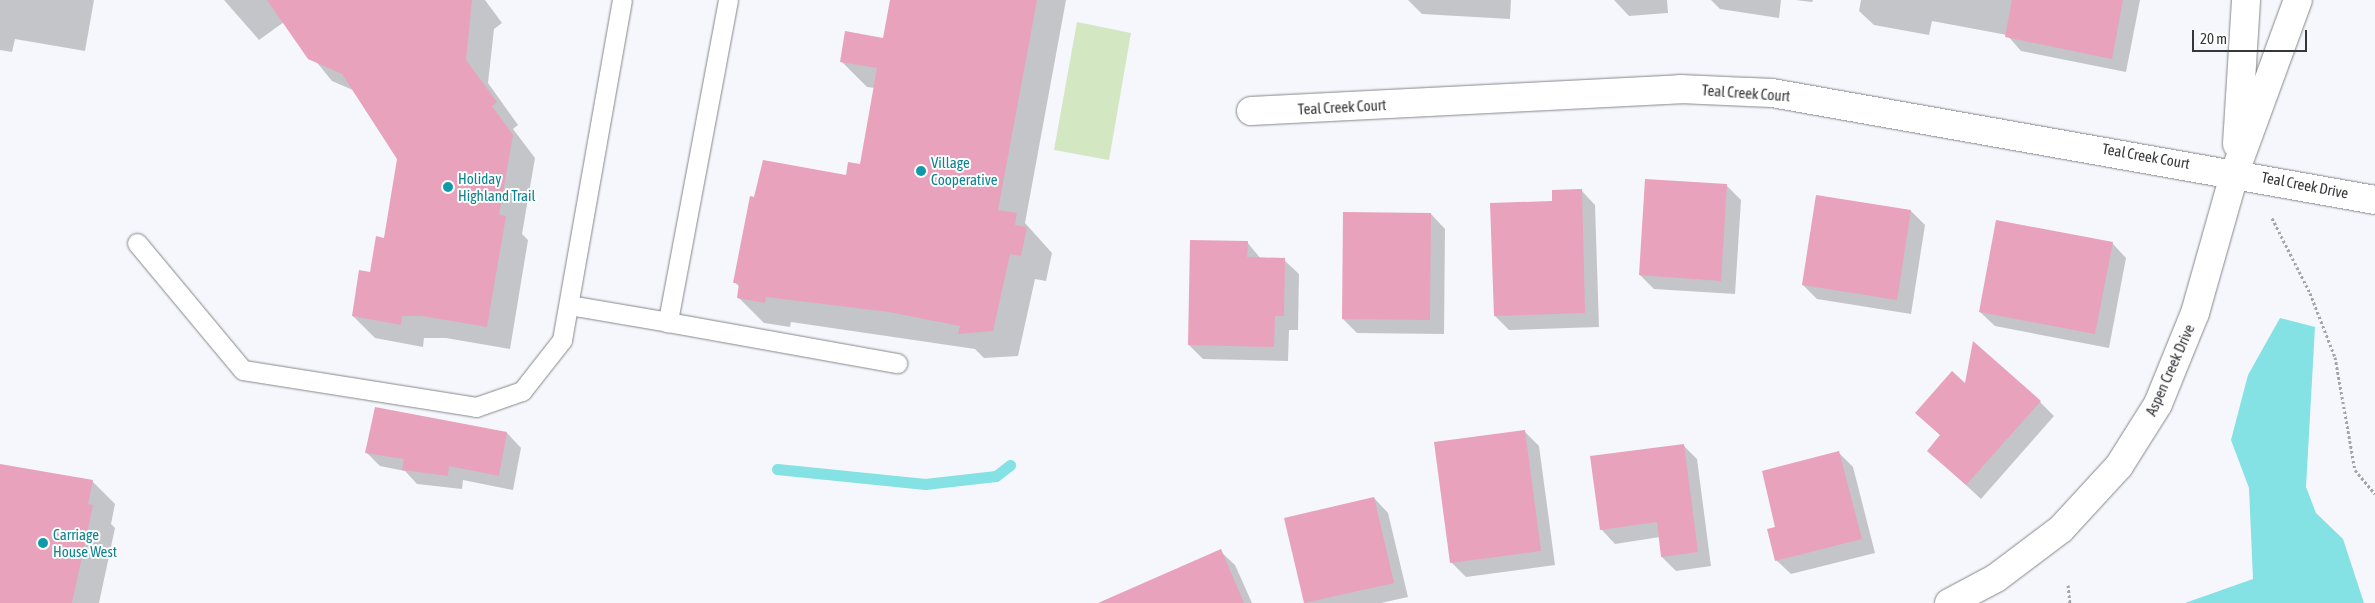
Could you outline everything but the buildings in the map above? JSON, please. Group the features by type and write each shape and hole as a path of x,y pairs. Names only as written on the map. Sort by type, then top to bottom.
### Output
{"street":[{"name":"Aspen Creek Drive","path":"2236,172 2246,0"},
{"name":"Aspen Creek Drive","path":"1949,603 1996,578 2061,529 2105,483 2138,438 2185,342 2236,172 2298,0"},
{"name":"Teal Creek Court","path":"1251,111 1680,89 1772,93 2236,172"},
{"name":"Teal Creek Drive","path":"2236,172 2375,200"}],"lane":[{"path":"137,244 243,370 476,407 522,391 562,340 622,0"},
{"path":"668,322 728,0"},
{"path":"569,305 897,363"}],"path":[{"path":"2275,180 2270,214 2310,293 2336,357 2355,470 2375,494"},
{"path":"2068,585 2070,603"}],"green space":[{"path":"1077,22 1131,33 1109,160 1054,150"}],"water":[{"path":"2280,318 2315,327 2306,487 2316,513 2343,539 2364,603 2185,603 2253,579 2249,488 2231,440 2248,375"}],"waterway":[{"path":"777,469 925,484 996,476 1010,465"}],"place":[{"name":"Village Cooperative","path":"921,171"},
{"name":"Holiday Highland Trail","path":"448,187"},
{"name":"Carriage House West","path":"43,543"}]}
